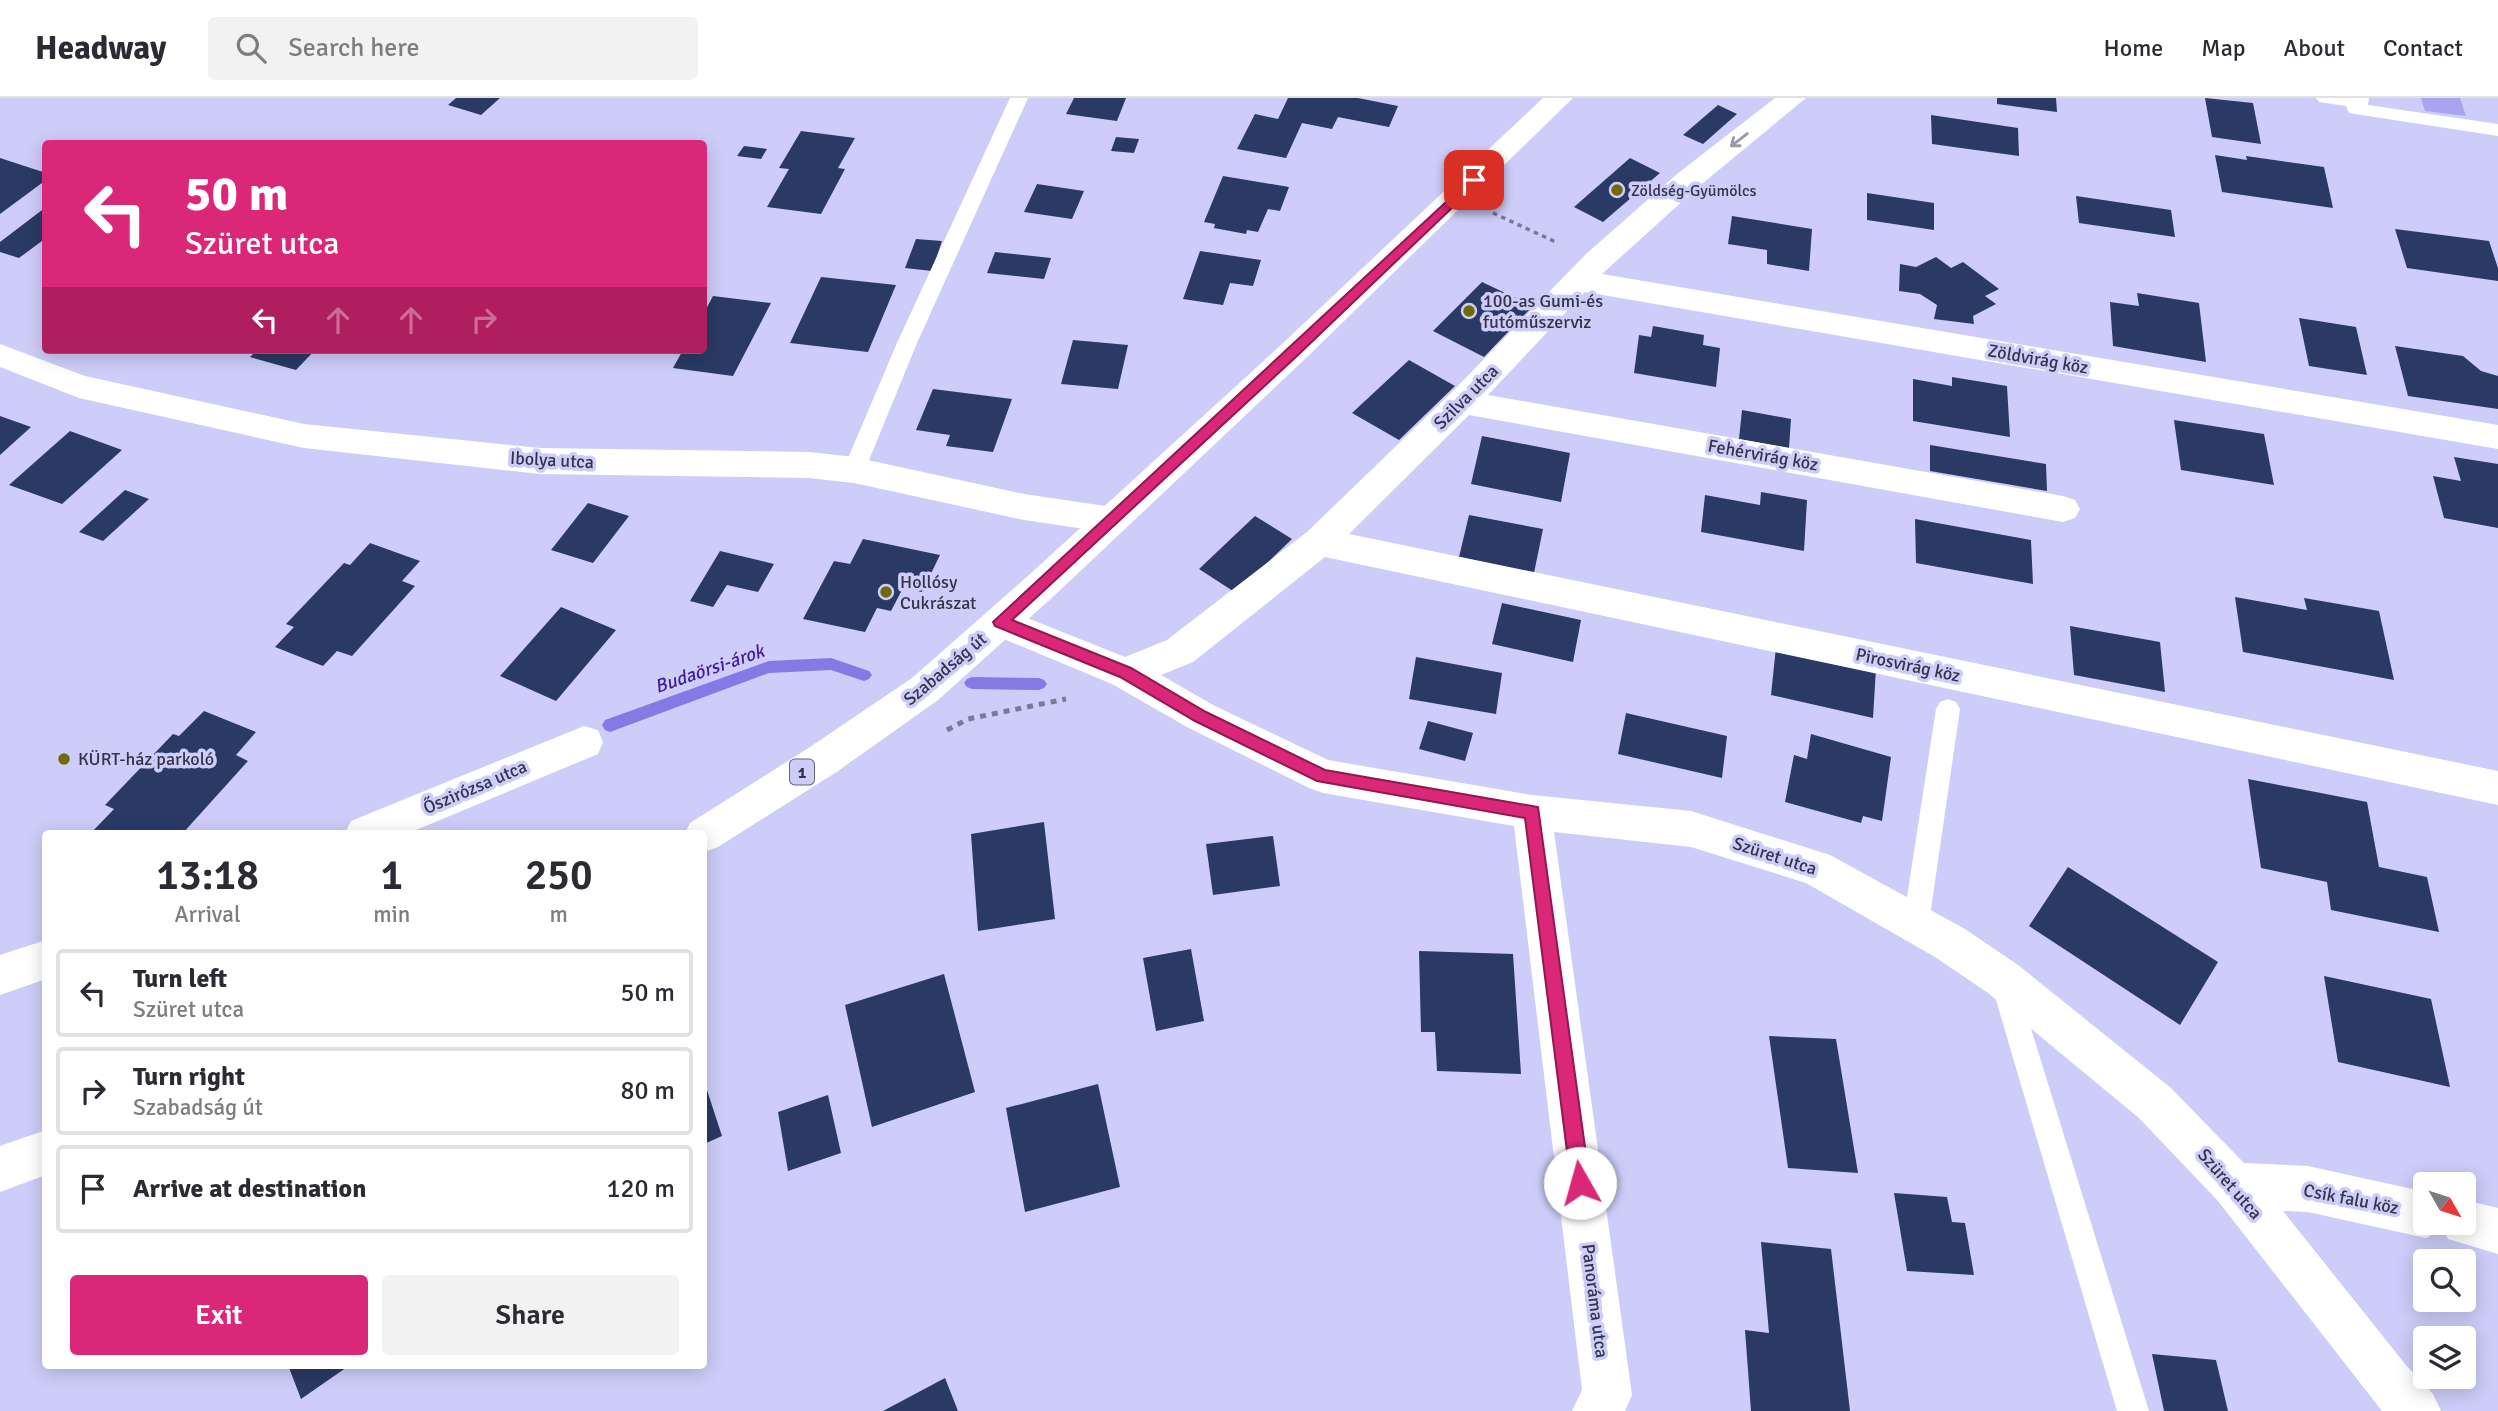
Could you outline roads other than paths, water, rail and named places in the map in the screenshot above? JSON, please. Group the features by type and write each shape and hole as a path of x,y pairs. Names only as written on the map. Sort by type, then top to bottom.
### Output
{"street":[{"name":"Szabadság út","path":"707,833 824,759 925,688 1112,520 1559,98"},
{"name":"Szilva utca","path":"1125,673 1180,650 1319,541 1462,402 1588,271 1687,181 1792,98"},
{"name":"Zöldvirág köz","path":"1588,271 2498,437"},
{"name":"Ibolya utca","path":"0,355 79,386 304,436 540,461 809,466 854,470 1024,507 1112,520"},
{"name":"Fehérvirág köz","path":"1462,402 2063,509"},
{"name":"Pirosvirág köz","path":"1319,541 2498,788"},
{"name":"Szüret utca","path":"1000,622 1125,673 1200,716 1323,776 1532,812 1690,829 1816,868 1916,923 2003,979 2155,1103 2234,1185 2388,1381 2416,1411"},
{"name":"Őszirózsa utca","path":"372,830 584,742"},
{"name":"Panoráma utca","path":"1532,812 1607,1395 1597,1411"},
{"path":"0,975 42,960"},
{"path":"0,1169 42,1153"},
{"name":"Csík falu köz","path":"2234,1185 2308,1189 2413,1212"},
{"path":"2476,1226 2498,1231"}],"lane":[{"path":"854,470 907,343 1019,98"},
{"path":"2325,98 2357,100 2355,109 2498,130"},
{"path":"1916,923 1948,709"},
{"path":"2003,979 2133,1411"}],"waterway":[{"name":"Budaörsi-árok","path":"610,725 769,667 831,664 864,675"},
{"path":"972,683 1039,684"}],"place":[{"name":"Zöldség-Gyümölcs","path":"1617,190"},
{"name":"100-as Gumi-és futóműszerviz","path":"1469,311"},
{"name":"Hollósy Cukrászat","path":"886,592"},
{"name":"KÜRT-ház parkoló","path":"64,759"}]}
